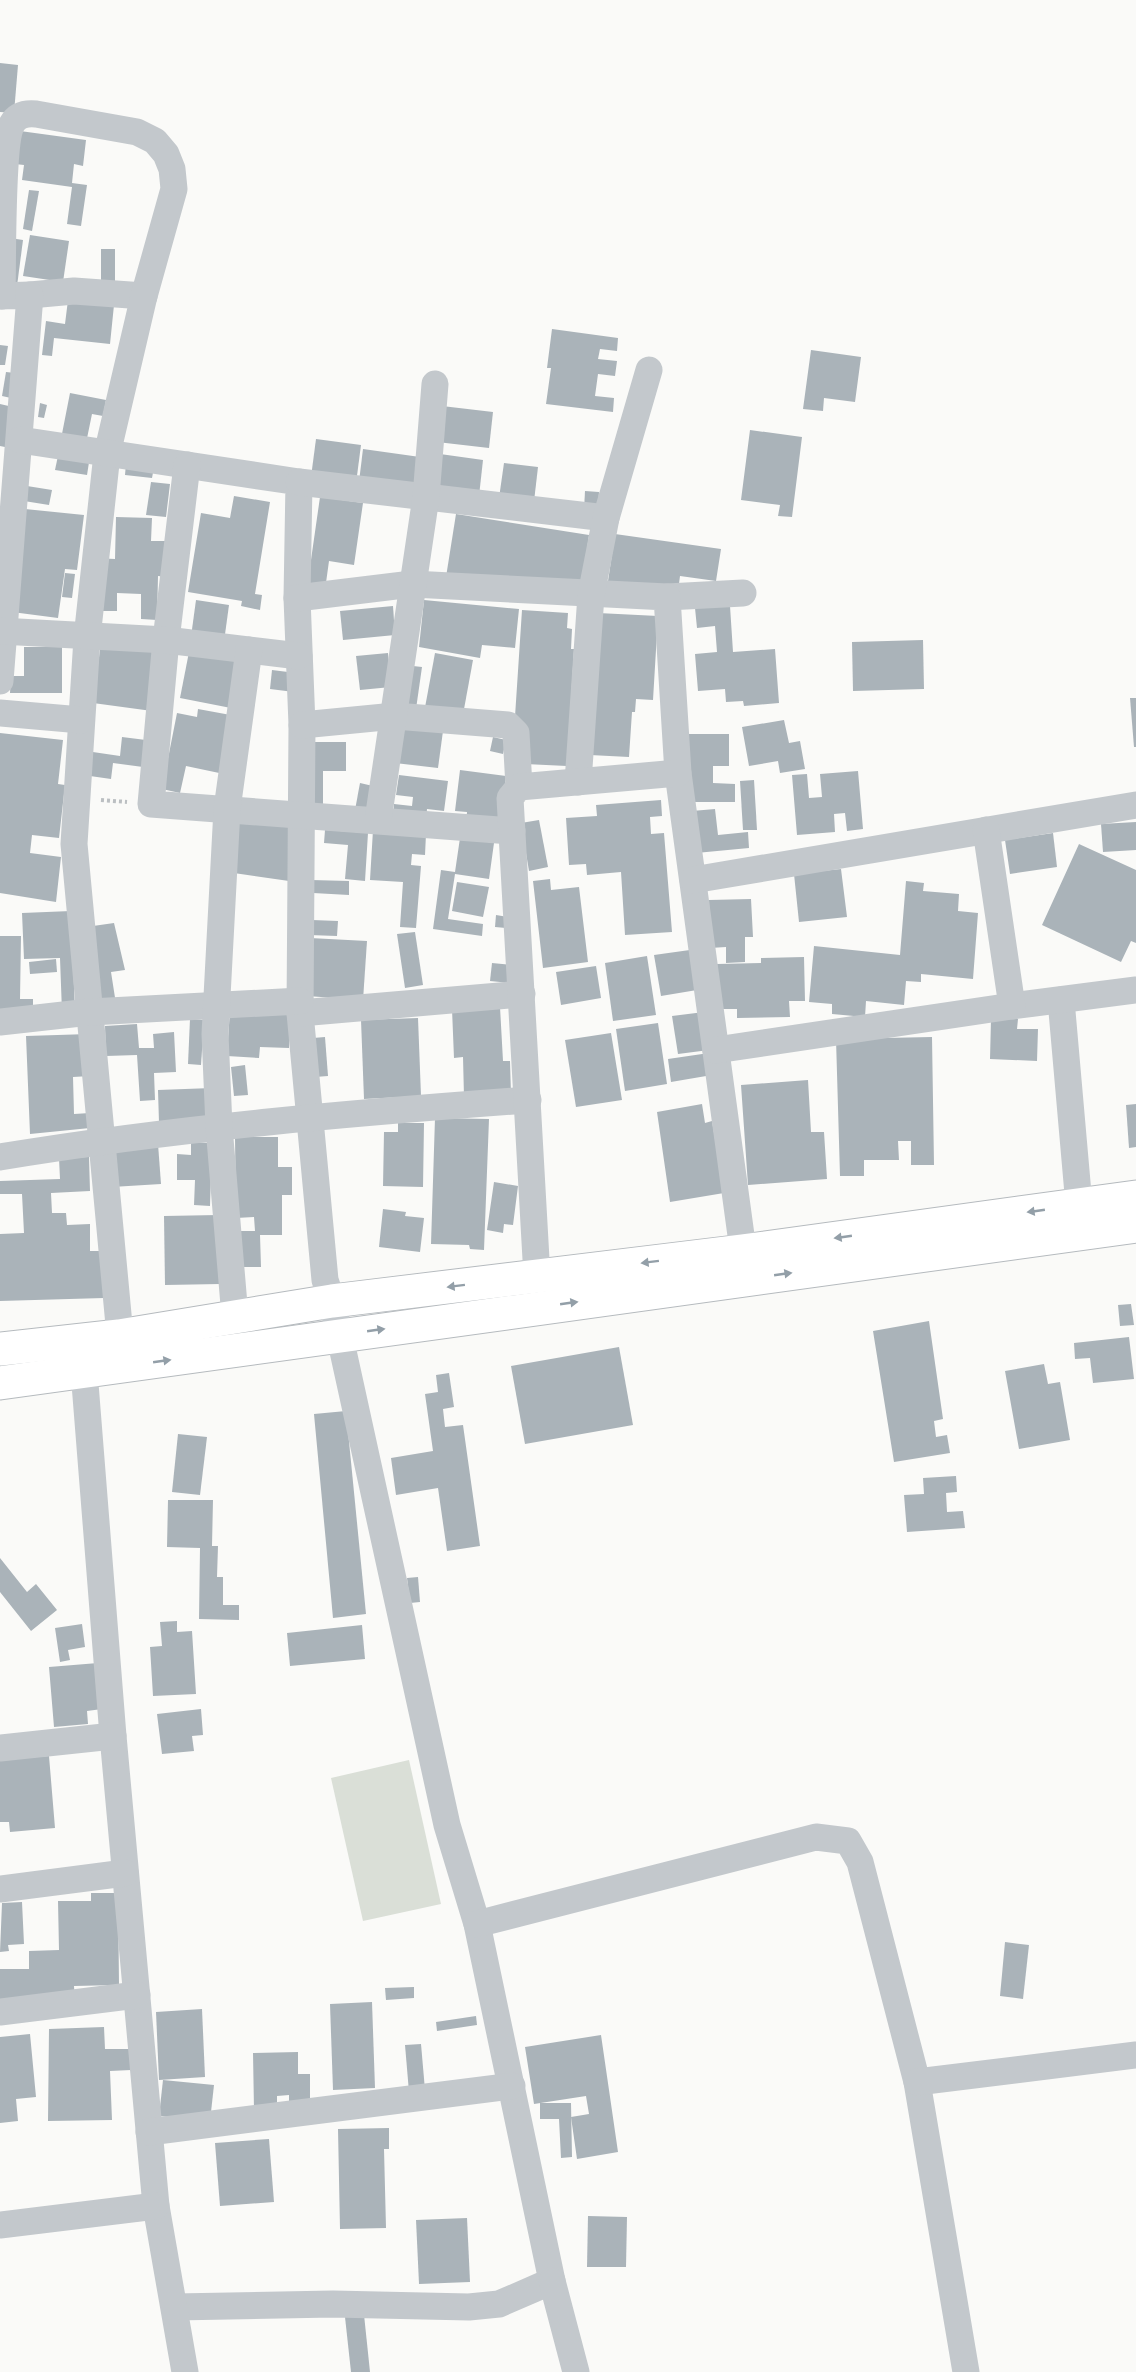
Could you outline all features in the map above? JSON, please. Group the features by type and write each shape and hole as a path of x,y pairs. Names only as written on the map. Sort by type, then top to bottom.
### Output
{"main road":[{"path":"0,1349 121,1351 338,1335 1078,1205 1136,1197"},
{"path":"0,1383 84,1371 121,1351 235,1317 332,1301 537,1277 745,1265 1136,1226"}],"street":[{"path":"121,1351 74,844 75,798 87,638 107,453 144,296 174,189 172,169 166,154 155,141 137,132 27,113 20,115 11,124 8,135 1,296 74,291 144,296"},
{"path":"0,681 13,454 30,295"},
{"path":"578,782 591,594 606,518 649,370"},
{"path":"378,820 395,716 411,584 426,497 435,384"},
{"path":"13,454 107,453 299,482 606,518"},
{"path":"187,465 166,640 151,804 512,831"},
{"path":"299,482 297,598 302,725 300,1007 325,1280 332,1301 447,1825 477,1924 552,2281 576,2372"},
{"path":"297,598 411,584 667,597 743,593"},
{"path":"667,597 678,773 745,1265"},
{"path":"2,631 87,638 166,640 299,656"},
{"path":"235,1317 219,1127 215,1034 227,809 249,650"},
{"path":"0,713 81,720"},
{"path":"302,725 395,716 508,725 516,733 519,787 510,798 537,1277"},
{"path":"519,787 678,773"},
{"path":"693,880 1136,805"},
{"path":"986,830 1012,1006"},
{"path":"716,1050 1136,990"},
{"path":"0,1022 90,1012 217,1004 300,1007 522,994"},
{"path":"1061,1000 1078,1205"},
{"path":"0,1157 101,1140 310,1116 528,1100"},
{"path":"84,1371 113,1736 156,2206 185,2372"},
{"path":"0,1748 113,1736"},
{"path":"477,1924 816,1837 848,1841 860,1862 917,2082 966,2372"},
{"path":"0,1889 125,1873"},
{"path":"0,2012 136,1995"},
{"path":"917,2082 1136,2055"},
{"path":"149,2132 512,2086"},
{"path":"0,2225 156,2206"},
{"path":"175,2307 333,2304 469,2307 499,2304 552,2281"}],"path":[{"path":"75,798 151,804"}],"shaded area":[{"path":"409,1760 441,1904 363,1921 331,1778"}],"building":[{"path":"0,63 18,65 14,113 0,112"},
{"path":"20,131 86,140 83,166 74,164 72,183 87,185 81,226 67,224 72,187 22,180 24,165 15,164"},
{"path":"29,190 39,191 32,231 23,229"},
{"path":"30,235 69,241 63,282 23,276"},
{"path":"10,238 23,240 17,286 3,284"},
{"path":"101,249 115,249 115,288 101,288"},
{"path":"68,300 114,305 110,344 54,338 52,356 42,355 46,321 65,324"},
{"path":"552,329 618,338 617,351 600,349 598,359 617,361 615,376 598,374 595,396 614,398 613,412 546,404 551,368 547,368"},
{"path":"0,345 8,346 5,365 0,365"},
{"path":"811,350 861,357 855,402 824,398 823,411 803,409"},
{"path":"6,372 15,373 11,398 2,396"},
{"path":"70,393 106,400 103,416 92,414 85,448 60,444"},
{"path":"40,403 47,405 44,418 38,417"},
{"path":"0,404 13,407 5,447 0,446"},
{"path":"442,406 493,412 489,448 437,442"},
{"path":"750,430 802,437 792,517 778,516 780,505 741,500"},
{"path":"316,439 361,445 355,491 311,477"},
{"path":"363,449 420,457 414,498 358,490"},
{"path":"59,451 90,456 87,475 55,470"},
{"path":"440,454 483,460 478,505 434,499"},
{"path":"504,463 538,467 533,510 498,505"},
{"path":"126,464 154,467 152,478 125,475"},
{"path":"151,482 170,484 166,517 146,515"},
{"path":"27,486 52,490 49,505 24,501"},
{"path":"585,491 599,492 598,511 584,510"},
{"path":"234,496 270,502 255,594 262,595 260,610 241,606 242,601 188,592 201,513 230,518"},
{"path":"320,497 363,503 354,565 329,561 325,590 307,588"},
{"path":"25,509 84,515 77,570 65,569 58,618 12,612"},
{"path":"456,514 589,535 581,593 446,577"},
{"path":"116,517 152,518 151,541 168,541 167,577 158,576 157,620 141,619 141,594 117,593 117,611 93,611 94,558 115,559"},
{"path":"615,534 721,549 716,581 680,576 677,599 607,588"},
{"path":"65,573 75,574 72,598 62,597"},
{"path":"196,600 229,605 223,649 190,644"},
{"path":"424,600 519,609 515,648 482,645 480,658 419,647"},
{"path":"393,606 395,635 343,640 340,611"},
{"path":"730,606 733,652 775,649 779,703 744,706 743,701 726,702 725,689 698,691 695,654 717,652 715,626 697,628 695,608"},
{"path":"522,610 568,613 567,628 572,629 571,649 574,649 567,766 525,764 513,747"},
{"path":"598,613 658,616 653,700 636,699 635,712 632,712 629,757 590,755"},
{"path":"923,640 924,689 853,691 852,642"},
{"path":"101,642 161,651 152,711 93,703"},
{"path":"24,647 62,647 62,693 10,693 11,676 24,676"},
{"path":"189,652 240,662 231,708 180,698"},
{"path":"388,653 391,687 360,690 356,656"},
{"path":"435,653 473,660 462,720 424,713"},
{"path":"404,665 422,667 415,716 398,713"},
{"path":"272,670 296,673 294,692 270,689"},
{"path":"1130,698 1136,698 1136,747 1134,747"},
{"path":"198,709 236,716 224,774 186,766 180,793 162,789 177,713 197,717"},
{"path":"784,720 789,743 800,741 805,769 780,773 778,761 749,766 742,727"},
{"path":"400,725 443,731 438,768 395,763"},
{"path":"0,733 63,740 58,784 65,785 59,838 32,835 30,853 61,857 56,902 0,893"},
{"path":"689,734 729,734 729,766 713,766 713,783 735,784 735,802 688,802"},
{"path":"122,737 146,740 143,767 113,763 111,779 83,775 86,751 120,756"},
{"path":"493,737 506,740 503,754 490,751"},
{"path":"311,742 346,742 346,771 323,771 323,810 311,810"},
{"path":"460,770 506,776 499,828 466,824 467,812 455,811"},
{"path":"858,771 863,829 847,831 845,813 834,814 835,832 797,835 792,775 807,774 809,798 822,797 820,774"},
{"path":"399,775 448,781 444,811 427,809 426,821 393,817 394,804 412,806 413,797 396,795"},
{"path":"754,780 757,830 743,830 740,781"},
{"path":"360,783 373,786 368,813 355,810"},
{"path":"661,800 662,816 650,817 651,834 664,833 672,932 625,935 621,872 587,875 586,864 569,865 566,818 597,816 596,805"},
{"path":"715,809 718,835 748,832 749,848 696,853 692,811"},
{"path":"234,816 297,825 289,881 227,872"},
{"path":"539,820 548,867 529,871 521,823"},
{"path":"1136,822 1136,850 1103,852 1101,824"},
{"path":"325,830 368,833 365,881 345,879 348,845 324,843"},
{"path":"373,830 426,834 425,855 412,854 411,865 421,866 416,928 400,927 403,882 370,880"},
{"path":"1053,833 1057,867 1010,874 1005,840"},
{"path":"460,838 494,843 489,879 455,874 448,919 483,924 482,936 433,929 441,870 455,872"},
{"path":"1079,844 1136,870 1136,943 1131,941 1121,962 1042,925"},
{"path":"841,869 847,917 799,922 794,874"},
{"path":"550,879 551,890 579,887 588,962 543,968 533,881"},
{"path":"311,880 349,881 349,895 313,893 312,920 338,921 337,936 309,935"},
{"path":"906,881 924,883 923,891 959,894 958,911 978,913 973,979 921,974 921,982 906,981 904,1005 866,1001 865,1017 832,1014 832,1004 809,1002 814,946 900,955"},
{"path":"457,882 489,887 483,917 452,911"},
{"path":"751,899 753,937 745,937 745,962 726,963 726,947 710,948 709,900"},
{"path":"71,911 75,1011 62,1012 60,958 24,959 22,913"},
{"path":"496,915 508,917 506,928 495,927"},
{"path":"114,923 125,970 111,972 116,1004 98,1006 86,927"},
{"path":"415,932 423,985 405,988 397,934"},
{"path":"0,936 21,936 20,999 33,999 33,1013 0,1012"},
{"path":"310,938 367,941 363,1000 307,996"},
{"path":"697,949 703,989 661,996 654,955"},
{"path":"647,956 656,1015 613,1021 605,963"},
{"path":"804,957 805,1001 789,1001 790,1017 737,1018 737,1009 719,1009 717,964 761,963 761,958"},
{"path":"56,959 57,972 30,974 29,962"},
{"path":"492,963 512,965 510,983 490,981"},
{"path":"596,966 601,998 561,1005 556,972"},
{"path":"500,1007 503,1061 510,1061 511,1095 464,1097 463,1057 454,1058 452,1009"},
{"path":"230,1010 290,1012 289,1048 260,1047 259,1058 227,1056"},
{"path":"704,1012 709,1050 678,1054 672,1016"},
{"path":"418,1018 421,1096 364,1099 361,1020"},
{"path":"190,1019 204,1020 201,1065 188,1064"},
{"path":"991,1019 1018,1019 1017,1029 1038,1029 1037,1061 990,1059"},
{"path":"658,1023 667,1084 625,1091 616,1029"},
{"path":"137,1024 139,1048 154,1048 153,1034 174,1032 176,1072 154,1073 155,1100 140,1101 137,1055 106,1056 105,1026"},
{"path":"611,1033 622,1100 576,1107 565,1040"},
{"path":"89,1034 90,1076 73,1077 74,1114 90,1113 90,1128 30,1134 26,1036"},
{"path":"325,1037 328,1076 315,1077 313,1038"},
{"path":"932,1037 934,1165 911,1165 911,1141 898,1141 899,1160 864,1160 864,1176 840,1176 836,1039"},
{"path":"709,1053 712,1075 671,1082 668,1059"},
{"path":"245,1065 248,1095 234,1096 231,1067"},
{"path":"808,1080 811,1132 824,1132 827,1179 748,1185 741,1085"},
{"path":"212,1088 213,1121 159,1123 158,1090"},
{"path":"702,1104 705,1123 712,1121 724,1193 670,1202 657,1112"},
{"path":"1136,1104 1136,1147 1129,1148 1126,1105"},
{"path":"435,1118 489,1119 484,1250 470,1249 469,1245 431,1244"},
{"path":"398,1123 424,1123 423,1187 383,1186 384,1132 398,1132"},
{"path":"235,1137 278,1137 278,1167 292,1167 292,1195 282,1195 282,1235 260,1235 261,1267 238,1267 237,1231 255,1231 254,1217 236,1218"},
{"path":"191,1142 212,1143 210,1206 194,1205 195,1180 177,1180 177,1154 191,1155"},
{"path":"158,1144 161,1184 112,1187 110,1147"},
{"path":"89,1157 90,1191 51,1193 52,1213 66,1213 67,1225 90,1224 90,1251 102,1251 104,1298 0,1301 0,1234 24,1233 22,1194 0,1194 0,1181 60,1179 59,1158"},
{"path":"494,1182 518,1186 513,1225 504,1224 503,1233 487,1230"},
{"path":"383,1209 406,1212 405,1216 424,1218 420,1252 379,1247"},
{"path":"218,1215 220,1284 165,1285 164,1216"},
{"path":"1131,1304 1134,1325 1120,1326 1118,1305"},
{"path":"929,1321 943,1419 934,1421 936,1437 947,1435 950,1453 894,1462 873,1331"},
{"path":"1129,1337 1134,1379 1093,1383 1090,1358 1075,1359 1074,1343"},
{"path":"619,1347 633,1425 525,1444 511,1366"},
{"path":"1044,1364 1048,1384 1060,1382 1070,1440 1019,1449 1005,1371"},
{"path":"449,1373 454,1407 443,1409 445,1427 463,1425 480,1546 447,1551 438,1488 396,1495 391,1458 433,1451 425,1394 438,1392 436,1375"},
{"path":"346,1411 366,1614 333,1618 314,1414"},
{"path":"178,1434 207,1437 200,1495 172,1492"},
{"path":"956,1476 957,1492 946,1493 947,1512 963,1511 965,1528 907,1532 904,1495 924,1494 923,1478"},
{"path":"168,1500 213,1500 212,1546 218,1546 217,1577 223,1577 223,1605 239,1605 239,1620 199,1619 200,1548 167,1547"},
{"path":"0,1558 27,1592 36,1584 57,1610 31,1631 0,1592"},
{"path":"418,1577 420,1602 410,1603 407,1578"},
{"path":"177,1621 177,1632 192,1631 196,1694 153,1696 150,1647 162,1646 160,1622"},
{"path":"82,1624 85,1647 68,1650 70,1660 60,1662 55,1628"},
{"path":"362,1625 365,1659 290,1666 287,1633"},
{"path":"98,1663 102,1709 87,1711 88,1724 54,1727 49,1667"},
{"path":"201,1709 203,1735 192,1736 194,1751 162,1754 157,1714"},
{"path":"49,1756 55,1828 10,1832 9,1822 0,1822 0,1760"},
{"path":"91,1893 118,1893 119,1985 74,1986 75,2003 0,2006 0,1969 29,1969 29,1951 59,1950 58,1901 91,1901"},
{"path":"22,1902 24,1944 8,1945 9,1951 0,1952 2,1903"},
{"path":"1005,1942 1029,1945 1023,1999 1000,1996"},
{"path":"414,1987 414,1998 386,2000 385,1988"},
{"path":"372,2002 375,2088 333,2090 330,2004"},
{"path":"202,2009 205,2077 159,2080 156,2012"},
{"path":"476,2016 477,2025 437,2031 436,2022"},
{"path":"104,2027 105,2049 130,2049 131,2070 110,2071 112,2120 48,2121 49,2029"},
{"path":"30,2034 36,2097 16,2099 18,2121 0,2123 0,2037"},
{"path":"601,2035 618,2152 577,2159 571,2117 589,2114 586,2096 534,2104 525,2047"},
{"path":"421,2044 425,2090 409,2092 405,2045"},
{"path":"298,2052 298,2074 310,2074 310,2106 289,2107 289,2095 277,2096 277,2109 254,2110 253,2053"},
{"path":"163,2080 214,2085 210,2121 159,2116"},
{"path":"540,2103 571,2103 572,2157 561,2158 559,2119 540,2119"},
{"path":"389,2128 389,2149 384,2149 386,2228 340,2229 338,2129"},
{"path":"269,2139 274,2202 220,2206 215,2143"},
{"path":"588,2216 627,2217 626,2267 587,2267"},
{"path":"467,2218 470,2282 419,2284 416,2220"},
{"path":"363,2305 370,2372 351,2372 344,2308"}]}
